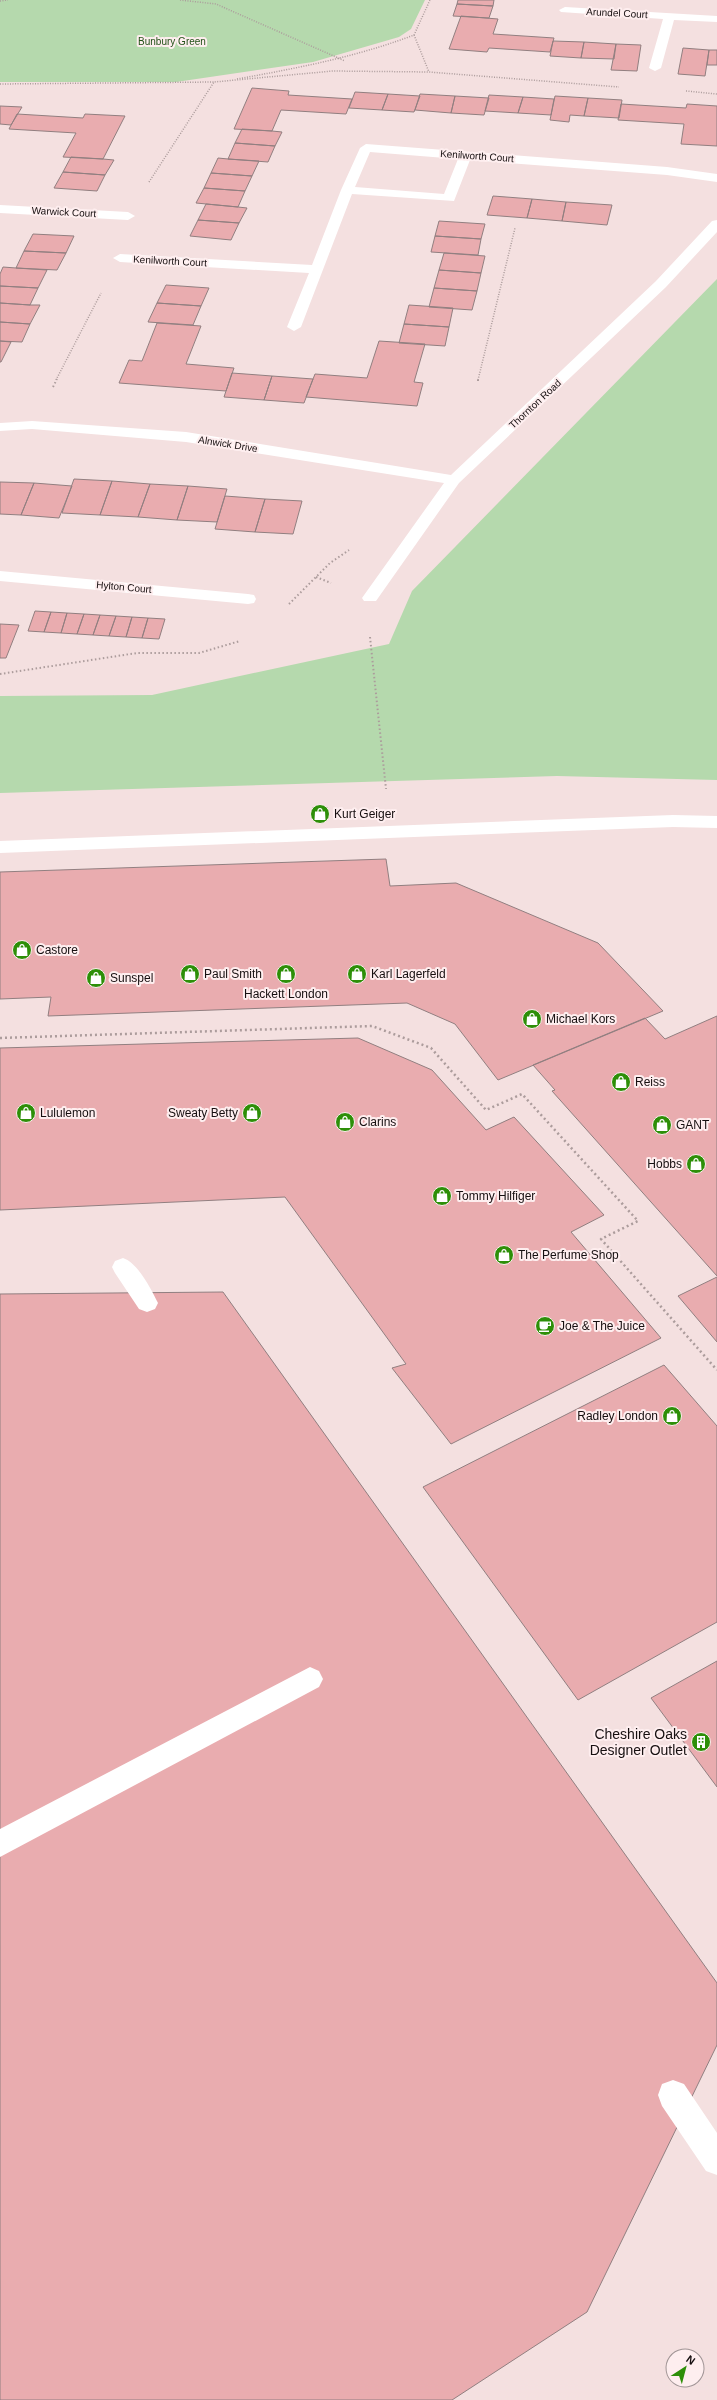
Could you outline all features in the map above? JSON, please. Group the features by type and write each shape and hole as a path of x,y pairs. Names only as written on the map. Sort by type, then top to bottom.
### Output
{"street":[{"name":"Arundel Court","path":"565,10 717,19"},
{"path":"654,68 669,16"},
{"name":"Kenilworth Court","path":"294,327 347,190 366,148 667,170 717,178"},
{"path":"347,190 449,198 465,156"},
{"name":"Warwick Court","path":"0,208 128,216"},
{"name":"Thornton Road","path":"370,598 454,480 661,284 717,224"},
{"name":"Kenilworth Court","path":"120,258 316,268"},
{"name":"Alnwick Drive","path":"0,427 32,425 186,437 454,480"},
{"name":"Hylton Court","path":"0,576 248,598"},
{"path":"673,820 717,813"},
{"path":"0,847 673,820 717,822"},
{"path":"123,1267 147,1303"},
{"path":"0,1844 310,1679"},
{"path":"674,2096 717,2160"}],"path":[{"path":"0,1 8,0"},
{"path":"180,0 216,4 344,61"},
{"path":"0,84 214,82 318,65 372,51 414,35 430,0"},
{"path":"414,35 428,72"},
{"path":"478,380 515,228"},
{"path":"370,636 387,795"},
{"path":"0,1038 372,1026 431,1048 486,1110 522,1094 638,1221 601,1239 717,1370"}],"green space":[{"name":"Bunbury Green","path":"0,0 425,0 411,29 399,37 313,62 176,82 0,82"},
{"path":"717,279 717,780 557,776 0,793 0,696 152,695 389,644 412,591"}],"building":[{"path":"458,0 494,0 493,6 457,4"},
{"path":"457,4 493,6 489,18 453,16"},
{"path":"461,16 498,19 493,34 554,38 550,52 489,48 487,52 449,49"},
{"path":"553,41 584,42 581,58 550,56"},
{"path":"584,42 616,44 614,59 581,58"},
{"path":"616,44 641,45 637,71 611,70"},
{"path":"683,48 709,50 705,76 678,74"},
{"path":"709,50 717,50 717,65 707,65"},
{"path":"252,88 289,91 288,95 352,99 346,114 281,110 272,131 234,129"},
{"path":"355,92 388,94 382,110 349,108"},
{"path":"388,94 420,96 414,112 382,110"},
{"path":"420,94 455,96 451,113 415,110"},
{"path":"489,95 523,97 518,113 485,111"},
{"path":"455,96 489,98 484,115 451,113"},
{"path":"555,96 588,98 584,116 570,115 569,122 550,120"},
{"path":"523,97 554,99 551,115 518,113"},
{"path":"588,98 622,100 619,118 584,116"},
{"path":"621,104 686,108 687,104 717,106 717,146 681,144 684,124 618,120"},
{"path":"0,106 22,107 11,125 0,124"},
{"path":"17,114 83,118 85,114 125,116 103,159 63,157 76,133 9,129"},
{"path":"242,129 282,132 275,146 235,143"},
{"path":"235,143 275,146 268,162 228,159"},
{"path":"71,157 114,160 105,175 63,172"},
{"path":"218,158 259,161 252,176 211,173"},
{"path":"63,172 105,175 97,191 54,188"},
{"path":"211,173 252,176 245,191 204,188"},
{"path":"204,188 245,191 238,207 196,203"},
{"path":"493,196 532,199 527,218 487,215"},
{"path":"532,199 566,202 562,221 527,218"},
{"path":"566,202 612,205 607,225 562,221"},
{"path":"206,204 247,208 239,223 198,220"},
{"path":"198,220 239,223 231,240 190,236"},
{"path":"439,221 485,224 481,239 435,236"},
{"path":"33,234 74,236 66,253 24,251"},
{"path":"435,236 481,239 478,255 431,252"},
{"path":"24,251 66,253 57,270 16,268"},
{"path":"444,253 485,256 481,273 439,270"},
{"path":"3,267 47,270 38,288 0,286 0,274"},
{"path":"439,270 481,273 477,291 434,288"},
{"path":"166,285 209,288 201,306 157,303"},
{"path":"0,286 38,288 30,305 0,303"},
{"path":"434,288 477,291 472,310 429,307"},
{"path":"0,303 40,305 30,324 0,322"},
{"path":"157,303 201,306 193,325 148,322"},
{"path":"409,305 453,308 449,327 404,324"},
{"path":"0,322 30,324 22,342 0,341"},
{"path":"157,323 201,326 186,364 234,368 226,391 119,383 129,360 142,361"},
{"path":"404,324 449,327 445,346 399,343"},
{"path":"0,341 11,342 1,362 0,362"},
{"path":"379,341 425,344 414,382 423,383 417,406 306,397 315,374 367,378"},
{"path":"232,373 272,376 264,400 224,397"},
{"path":"272,376 313,379 304,403 264,400"},
{"path":"74,479 112,481 100,515 62,513"},
{"path":"112,481 150,484 138,517 100,515"},
{"path":"0,482 34,483 21,515 0,514"},
{"path":"34,483 72,486 59,518 21,515"},
{"path":"150,484 188,486 177,520 138,517"},
{"path":"188,486 227,489 217,522 177,520"},
{"path":"225,496 265,499 255,532 215,529"},
{"path":"265,499 302,501 293,534 255,532"},
{"path":"35,611 51,612 44,632 28,631"},
{"path":"51,612 67,613 61,633 44,632"},
{"path":"67,613 84,614 77,634 61,633"},
{"path":"84,614 100,615 93,635 77,634"},
{"path":"100,615 116,616 109,636 93,635"},
{"path":"116,616 132,617 126,637 109,636"},
{"path":"132,617 148,618 142,638 126,637"},
{"path":"148,618 165,619 159,639 142,638"},
{"path":"0,624 19,625 6,658 0,658"},
{"path":"386,859 390,886 456,883 598,943 663,1011 498,1080 455,1024 407,1003 48,1016 51,997 0,999 0,872"},
{"path":"717,1016 717,1276 552,1091 555,1090 533,1065 645,1018 665,1039"},
{"path":"358,1038 432,1070 486,1130 514,1117 604,1215 571,1232 661,1338 451,1444 392,1368 406,1364 285,1197 0,1210 0,1048"},
{"path":"717,1277 717,1342 678,1296"},
{"path":"223,1292 717,1983 717,2045 587,2312 452,2400 0,2400 0,1294"},
{"path":"664,1365 717,1426 717,1622 578,1700 423,1487"},
{"name":"Cheshire Oaks Designer Outlet","path":"717,1661 717,1787 651,1698"}],"place":[{"name":"Kurt Geiger","path":"320,814"},
{"name":"Castore","path":"22,950"},
{"name":"Paul Smith","path":"190,974"},
{"name":"Hackett London","path":"286,974"},
{"name":"Karl Lagerfeld","path":"357,974"},
{"name":"Sunspel","path":"96,978"},
{"name":"Michael Kors","path":"532,1019"},
{"name":"Reiss","path":"621,1082"},
{"name":"Lululemon","path":"26,1113"},
{"name":"Sweaty Betty","path":"252,1113"},
{"name":"Clarins","path":"345,1122"},
{"name":"GANT","path":"662,1125"},
{"name":"Hobbs","path":"696,1164"},
{"name":"Tommy Hilfiger","path":"442,1196"},
{"name":"The Perfume Shop","path":"504,1255"},
{"name":"Joe & The Juice","path":"545,1326"},
{"name":"Radley London","path":"672,1416"},
{"name":"Cheshire Oaks Designer Outlet","path":"701,1742"}]}
